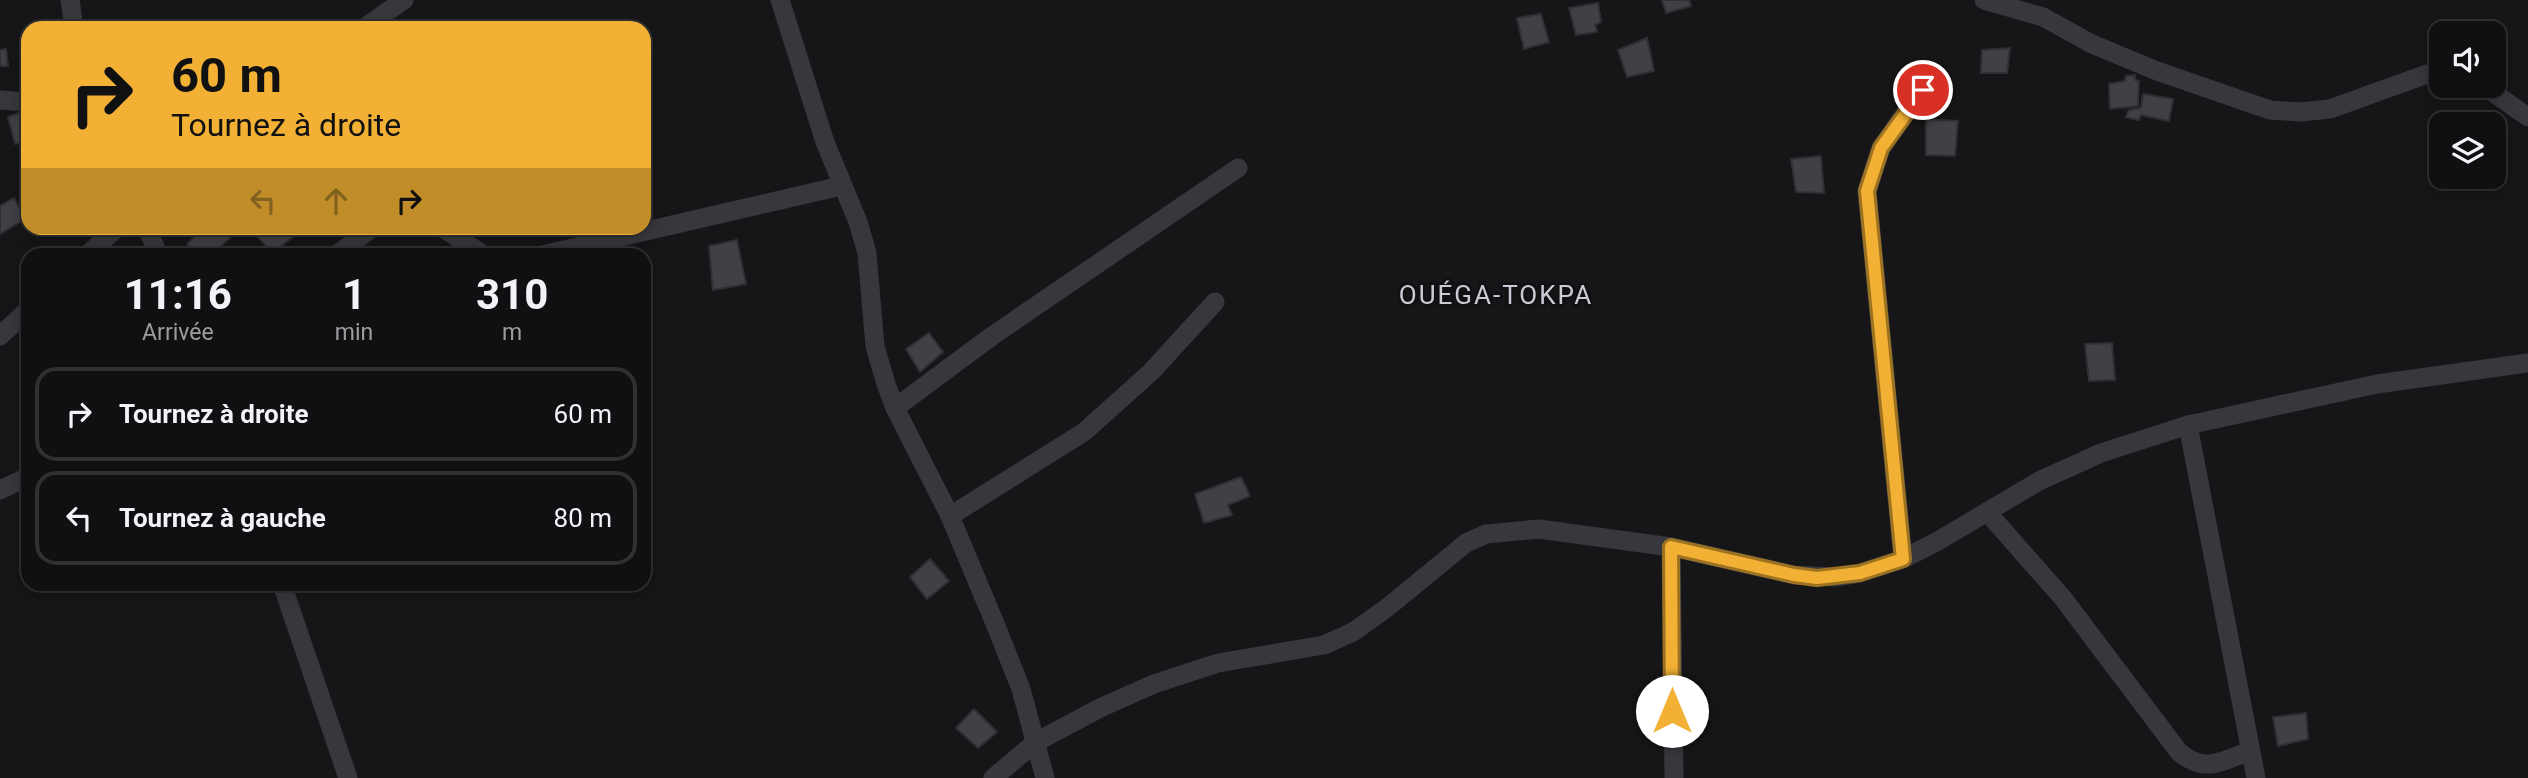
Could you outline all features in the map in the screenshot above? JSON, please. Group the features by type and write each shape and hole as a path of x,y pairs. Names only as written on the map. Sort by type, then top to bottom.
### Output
{"street":[{"path":"70,0 73,21"},
{"path":"374,21 404,0"},
{"path":"780,0 825,142 858,222 867,253 875,346 895,408 950,516 1021,689 1045,778"},
{"path":"1984,0 2043,17 2092,44 2157,71 2270,110 2300,112 2330,109 2429,74"},
{"path":"1903,559 1867,191 1881,148 1930,78"},
{"path":"2501,98 2528,117"},
{"path":"0,100 21,102"},
{"path":"895,408 992,336 1238,168"},
{"path":"651,230 841,186"},
{"path":"93,248 105,235"},
{"path":"346,248 363,235"},
{"path":"454,235 473,248"},
{"path":"573,248 629,235"},
{"path":"950,516 1084,432 1151,372 1215,302"},
{"path":"0,336 21,316"},
{"path":"993,778 1036,742 1102,707 1154,684 1218,663 1324,645 1353,632 1466,543 1486,534 1539,529 1671,547 1794,575 1817,578 1860,573 1903,559 2039,481 2101,453 2188,425 2377,384 2528,363"},
{"path":"2188,425 2256,778"},
{"path":"0,490 21,480"},
{"path":"1987,512 2062,597 2179,752 2190,761 2207,766 2250,751"},
{"path":"1671,547 1674,778"},
{"path":"284,591 346,777"}],"building":[{"path":"1662,0 1689,0 1691,6 1666,13"},
{"path":"1598,3 1601,22 1595,25 1597,32 1576,35 1569,8"},
{"path":"1541,14 1549,42 1524,49 1517,18"},
{"path":"1647,38 1654,71 1627,77 1618,50"},
{"path":"2010,48 2007,73 1981,73 1982,50"},
{"path":"6,49 8,66 0,66 0,50"},
{"path":"2135,75 2135,80 2139,81 2138,106 2110,109 2109,84 2125,81 2126,76"},
{"path":"2143,94 2173,99 2169,121 2141,115 2139,120 2126,117 2129,110 2141,108"},
{"path":"21,112 21,143 15,144 8,117"},
{"path":"1926,119 1958,121 1955,156 1926,155"},
{"path":"1821,156 1824,193 1796,192 1791,159"},
{"path":"14,198 21,211 21,221 0,234 0,206"},
{"path":"197,235 227,235 230,238 219,248 190,248 187,244"},
{"path":"256,235 296,235 279,248 268,248"},
{"path":"737,240 746,284 713,290 709,246"},
{"path":"929,333 943,352 920,372 906,349"},
{"path":"2112,343 2115,380 2089,381 2085,344"},
{"path":"1241,477 1250,496 1228,505 1232,515 1204,523 1195,494"},
{"path":"930,559 949,581 927,599 910,577"},
{"path":"974,709 997,732 978,748 956,728"},
{"path":"2306,713 2308,739 2278,746 2273,717"}],"district":[{"name":"OUÉGA-TOKPA","path":"1496,295"}],"route":[{"path":"1672,711 1671,547 1817,578 1860,573 1903,559 1867,191 1881,148 1923,90"}]}
